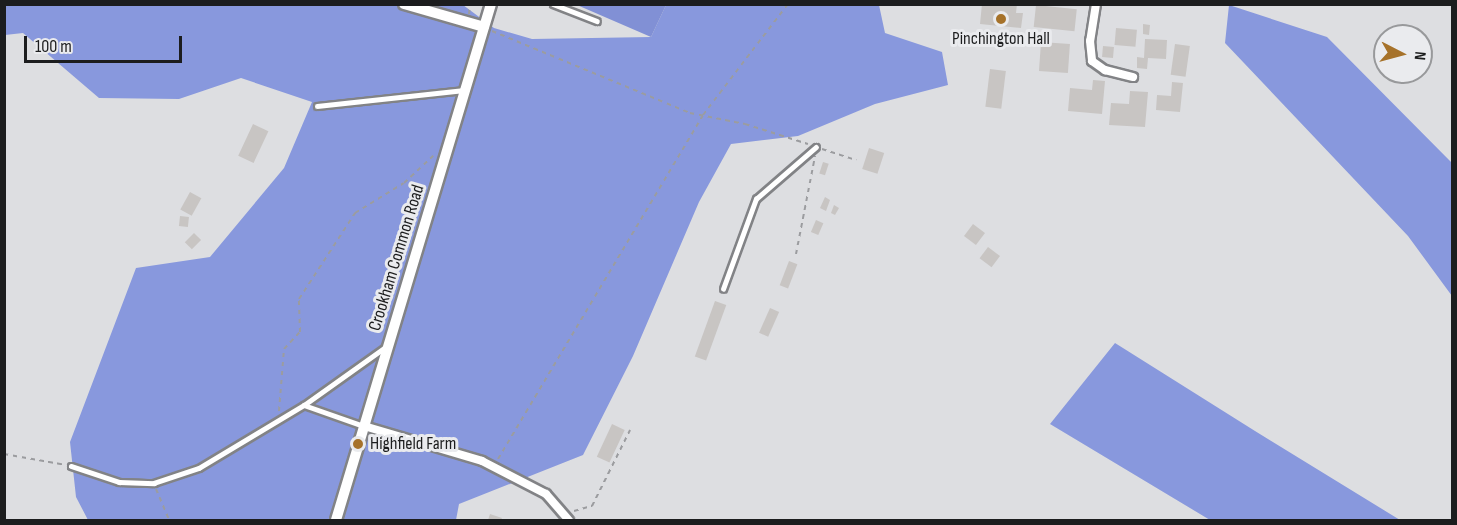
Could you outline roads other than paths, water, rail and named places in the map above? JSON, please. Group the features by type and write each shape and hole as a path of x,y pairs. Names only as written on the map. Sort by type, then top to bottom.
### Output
{"street":[{"path":"404,4 484,27"},
{"name":"Crookham Common Road","path":"336,520 491,4"},
{"path":"1096,4 1090,41 1092,61 1105,70 1133,77"},
{"path":"364,426 493,467 546,494 569,520"}],"lane":[{"path":"553,4 597,21"},
{"path":"317,106 464,90"},
{"path":"723,289 756,199 816,147"},
{"path":"71,466 119,482 154,483 199,468 304,405 389,344"},
{"path":"304,405 364,426"}],"place":[{"name":"Pinchington Hall","path":"1001,19"},
{"name":"Highfield Farm","path":"358,444"}]}
